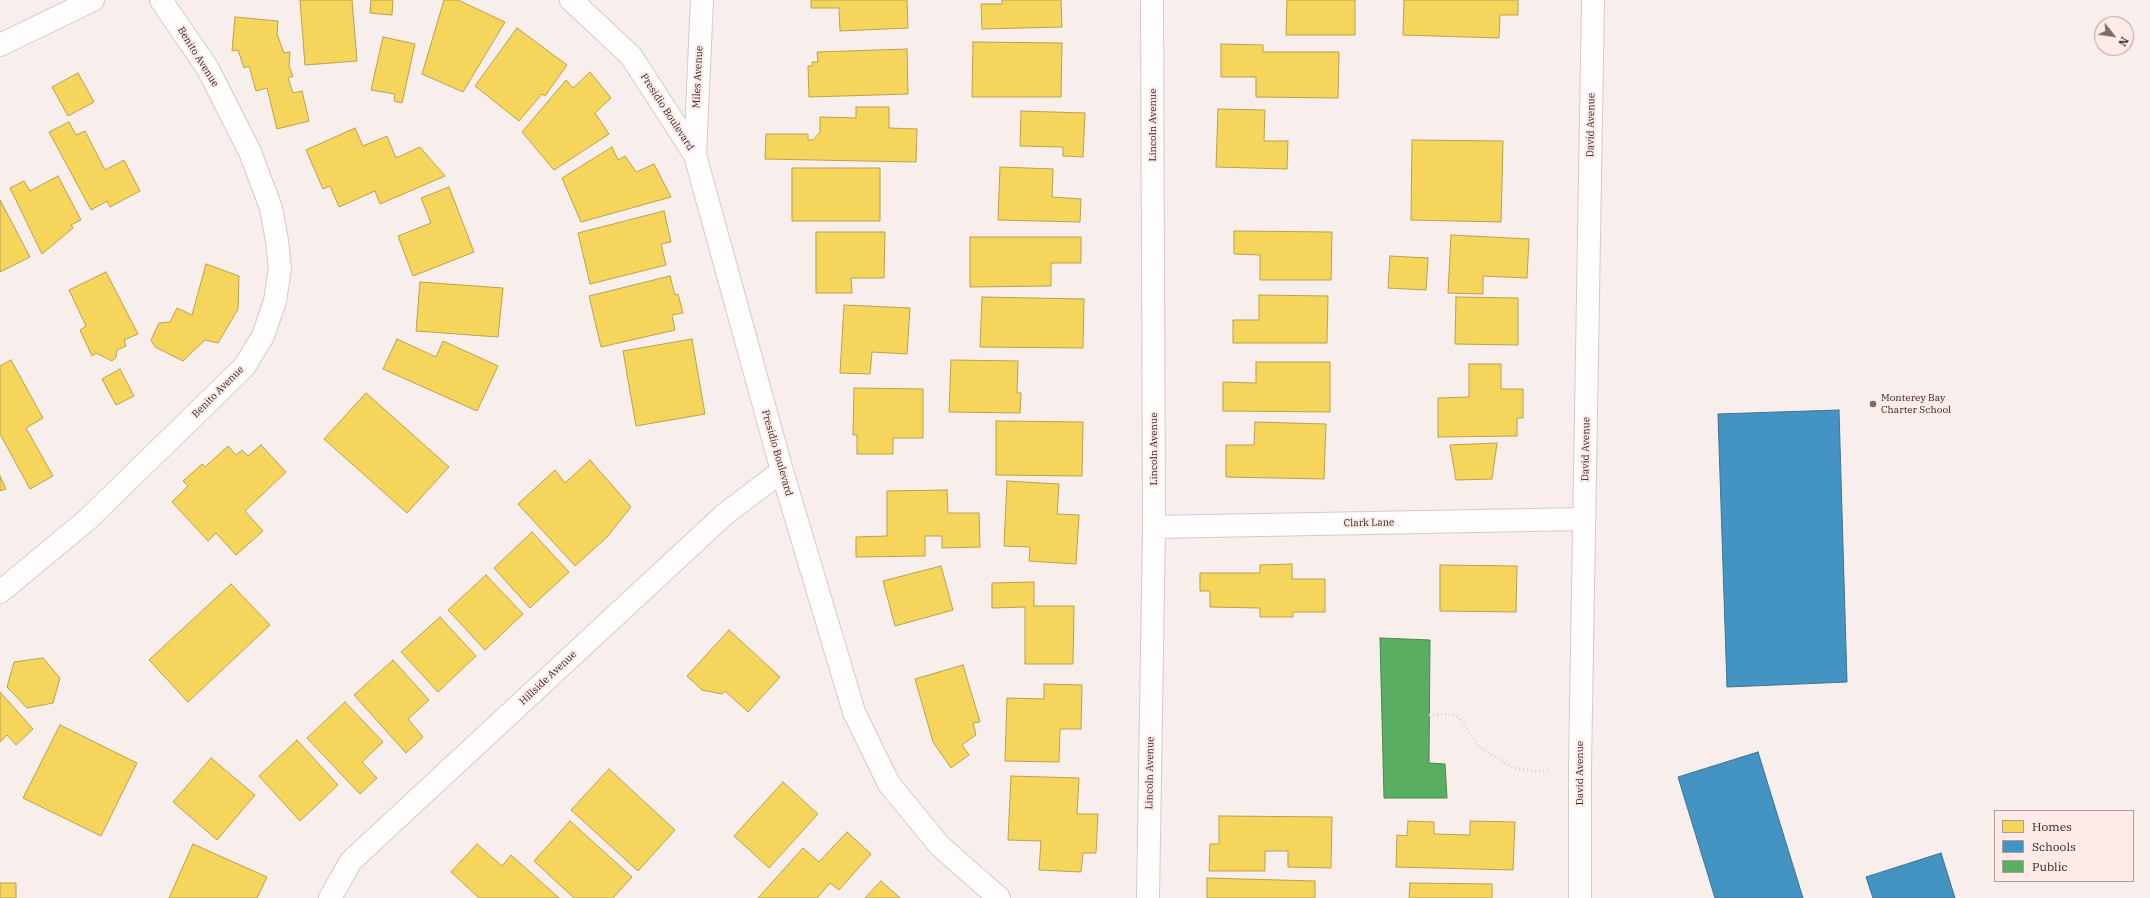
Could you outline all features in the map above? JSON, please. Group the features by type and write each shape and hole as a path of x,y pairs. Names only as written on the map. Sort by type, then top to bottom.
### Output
{"street":[{"path":"0,45 93,0"},
{"name":"Benito Avenue","path":"0,592 92,515 244,367 263,336 276,301 280,268 277,241 271,208 250,152 208,69 161,0"},
{"name":"Presidio Boulevard","path":"571,0 631,56 695,154 782,471 854,712 889,784 940,846 1000,898"},
{"name":"Miles Avenue","path":"695,154 702,0"},
{"name":"Lincoln Avenue","path":"1148,898 1154,527 1152,0"},
{"name":"David Avenue","path":"1580,898 1580,767 1593,0"},
{"name":"Hillside Avenue","path":"330,898 351,861 725,514 782,471"},
{"name":"Clark Lane","path":"1154,527 1584,519"}],"path":[{"path":"1429,715 1447,714 1458,717 1480,747 1513,768 1536,772 1580,767"}],"building: Homes":[{"path":"300,0 352,0 357,61 305,65"},
{"path":"371,0 393,0 392,15 370,13"},
{"path":"444,0 458,0 505,22 463,92 422,74"},
{"path":"811,0 907,0 908,28 840,31 839,8 811,8"},
{"path":"1002,0 1061,0 1062,27 982,29 981,4 1002,4"},
{"path":"1287,0 1355,0 1355,35 1286,35"},
{"path":"1404,0 1518,0 1518,15 1500,15 1499,38 1403,35"},
{"path":"235,17 278,21 277,34 284,53 290,52 289,66 293,76 288,78 293,93 302,91 309,121 277,129 267,88 256,91 249,66 244,68 238,50 232,51"},
{"path":"517,28 567,65 545,96 542,94 519,121 475,86"},
{"path":"383,37 415,44 402,103 394,101 395,94 371,90"},
{"path":"973,42 1062,43 1061,97 972,97"},
{"path":"1221,44 1263,45 1263,52 1339,52 1338,98 1256,97 1256,77 1221,77"},
{"path":"907,49 908,94 809,97 808,66 812,66 812,62 818,62 817,52"},
{"path":"590,72 611,98 595,113 609,134 554,170 522,132 566,80 573,88"},
{"path":"78,73 94,102 68,116 52,87"},
{"path":"856,107 889,107 889,128 917,129 916,162 765,159 766,134 808,134 808,140 813,140 820,132 820,117 856,118"},
{"path":"1218,109 1265,110 1264,141 1288,141 1287,169 1216,167"},
{"path":"1021,111 1085,113 1083,157 1063,156 1063,147 1020,146"},
{"path":"69,122 76,135 85,131 105,170 124,160 140,191 110,207 107,201 91,210 49,132"},
{"path":"355,128 363,146 387,136 396,158 420,147 445,176 380,204 375,191 339,207 330,186 323,189 306,150"},
{"path":"1412,140 1503,141 1501,222 1411,220"},
{"path":"612,147 618,160 625,156 636,172 654,164 671,197 581,222 562,178"},
{"path":"1000,167 1053,169 1052,197 1081,199 1080,222 998,220"},
{"path":"792,168 880,168 880,221 792,221"},
{"path":"58,176 81,220 71,225 73,228 42,254 10,188 24,181 30,191"},
{"path":"449,187 474,252 413,276 398,236 431,223 421,198"},
{"path":"0,200 30,257 0,272"},
{"path":"664,211 671,242 661,244 666,265 590,284 578,233"},
{"path":"1234,231 1332,232 1331,280 1260,280 1260,255 1234,254"},
{"path":"816,232 885,232 884,278 851,278 852,293 816,293"},
{"path":"1451,235 1529,239 1527,278 1483,276 1483,294 1448,293"},
{"path":"970,237 1081,237 1081,263 1051,263 1051,286 970,287"},
{"path":"1390,256 1428,258 1426,290 1388,288"},
{"path":"206,264 239,276 238,309 218,343 205,340 183,361 155,347 151,340 159,323 170,322 177,308 192,315"},
{"path":"106,272 138,334 124,340 126,346 117,350 116,357 112,361 96,353 92,356 80,330 86,326 69,290"},
{"path":"670,276 675,295 678,294 683,313 672,315 675,330 601,347 589,296"},
{"path":"420,282 503,288 498,337 416,331"},
{"path":"1259,295 1328,296 1327,343 1233,343 1233,320 1259,320"},
{"path":"982,297 1084,299 1083,348 980,347"},
{"path":"1456,297 1518,298 1518,345 1455,344"},
{"path":"844,305 910,308 907,354 872,352 870,374 840,373"},
{"path":"397,339 436,357 443,341 498,366 477,411 383,369"},
{"path":"692,339 705,414 636,426 623,351"},
{"path":"11,360 43,418 26,428 53,476 30,489 0,434 0,366"},
{"path":"951,360 1018,361 1017,393 1021,393 1020,413 949,412"},
{"path":"1256,362 1330,362 1330,412 1223,411 1223,382 1256,383"},
{"path":"1469,364 1501,364 1501,389 1523,389 1523,418 1517,418 1517,436 1438,437 1438,398 1469,397"},
{"path":"120,369 134,396 116,405 102,379"},
{"path":"854,388 923,389 923,438 893,438 893,454 857,454 857,435 853,435"},
{"path":"366,393 449,467 407,513 324,439"},
{"path":"996,421 1083,422 1082,476 996,475"},
{"path":"1255,422 1326,424 1324,479 1226,477 1226,445 1254,445"},
{"path":"1497,443 1492,479 1456,480 1450,445"},
{"path":"261,445 286,472 245,511 263,531 236,555 216,533 208,541 172,502 188,486 183,481 202,464 205,467 228,446 236,455 242,450 248,456"},
{"path":"590,460 631,507 607,537 575,566 518,504 555,470 565,483"},
{"path":"0,476 6,489 0,491"},
{"path":"1007,481 1059,484 1057,514 1079,515 1076,564 1029,561 1030,547 1004,546"},
{"path":"947,490 948,513 979,513 980,547 942,548 942,536 925,536 925,556 856,557 856,537 887,536 887,491"},
{"path":"532,532 569,572 530,608 494,568"},
{"path":"1292,564 1292,579 1325,579 1325,612 1293,612 1293,617 1260,617 1260,608 1210,607 1210,591 1200,591 1200,573 1260,573 1260,565"},
{"path":"1440,565 1517,566 1516,612 1440,611"},
{"path":"941,566 953,610 895,626 883,581"},
{"path":"486,575 523,614 485,650 448,610"},
{"path":"1034,582 1034,606 1074,606 1073,664 1025,664 1025,607 992,608 992,583"},
{"path":"231,584 270,625 188,702 149,660"},
{"path":"440,617 476,656 438,692 401,652"},
{"path":"729,630 780,677 748,712 725,691 722,694 702,690 687,676"},
{"path":"43,658 60,678 53,703 27,708 7,687 14,662"},
{"path":"393,660 429,700 408,719 423,737 406,753 354,695"},
{"path":"963,665 980,722 973,723 976,735 962,745 969,755 951,768 933,742 915,679"},
{"path":"1044,684 1082,685 1081,729 1060,729 1059,762 1005,761 1007,698 1044,699"},
{"path":"0,692 33,729 16,745 7,735 0,742"},
{"path":"345,702 383,742 362,762 377,778 360,794 307,738"},
{"path":"60,725 137,763 101,836 23,798"},
{"path":"297,740 338,785 300,821 259,776"},
{"path":"211,758 255,795 217,840 173,802"},
{"path":"609,769 675,830 638,871 571,810"},
{"path":"1011,776 1079,778 1077,814 1098,814 1096,853 1083,853 1081,872 1039,870 1041,841 1008,840"},
{"path":"783,782 818,814 769,868 734,836"},
{"path":"1219,816 1332,817 1331,868 1288,867 1288,851 1265,851 1265,871 1209,871 1210,844 1219,844"},
{"path":"570,821 632,877 613,898 574,898 534,861"},
{"path":"1408,821 1434,822 1434,834 1470,835 1470,821 1515,822 1513,870 1396,867 1397,835 1407,836"},
{"path":"847,832 871,854 839,890 830,883 817,898 758,898 803,848 819,862"},
{"path":"193,844 267,877 257,898 169,898"},
{"path":"477,844 502,866 511,855 559,898 479,898 451,872"},
{"path":"1207,878 1315,881 1315,898 1207,898"},
{"path":"881,881 900,898 865,898"},
{"path":"0,883 16,883 16,898 0,898"},
{"path":"1410,883 1492,884 1492,898 1409,898"}],"building: Schools":[{"path":"1839,410 1847,682 1727,687 1718,414"},
{"path":"1758,752 1803,898 1715,898 1678,777"},
{"path":"1941,853 1955,898 1873,898 1866,877"}],"building: Public":[{"path":"1380,638 1430,640 1429,763 1445,764 1447,798 1384,798"}],"place":[{"name":"Monterey Bay Charter School","path":"1873,404"}]}
